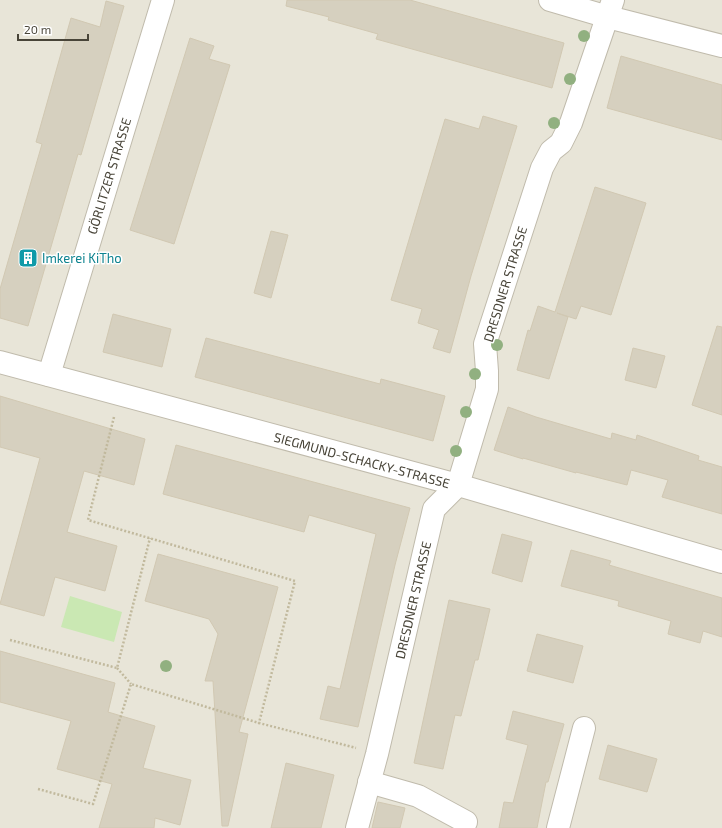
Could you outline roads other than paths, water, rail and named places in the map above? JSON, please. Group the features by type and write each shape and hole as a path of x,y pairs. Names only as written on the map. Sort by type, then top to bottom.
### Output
{"street":[{"name":"GÖRLITZER STRASSE","path":"49,375 163,0"},
{"path":"550,0 611,8 722,46"},
{"name":"DRESDNER STRASSE","path":"357,828 377,754 434,509 458,485 487,389 485,344 542,168 551,151 561,143 571,123 611,8"},
{"name":"SIEGMUND-SCHACKY-STRASSE","path":"0,362 458,485 722,562"},
{"path":"558,828 584,728"},
{"path":"369,782 418,796 466,822"}],"place":[{"name":"Imkerei KiTho","path":"28,258"}]}
